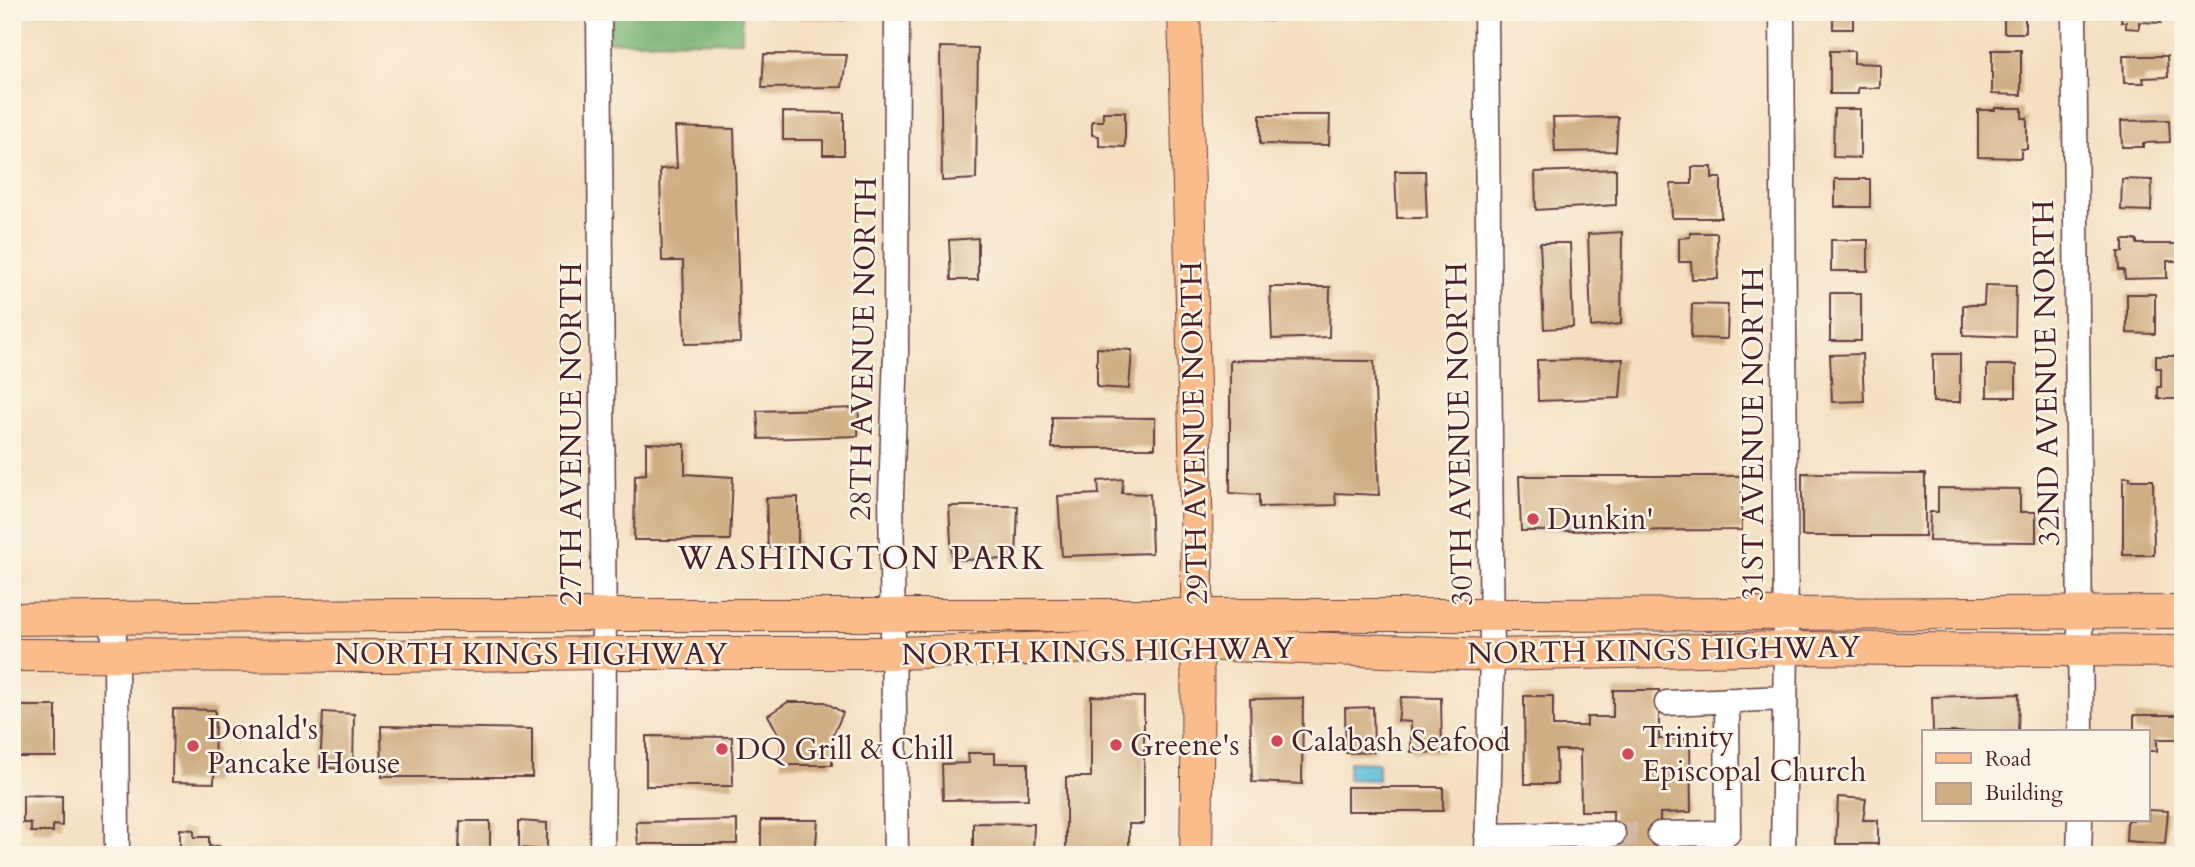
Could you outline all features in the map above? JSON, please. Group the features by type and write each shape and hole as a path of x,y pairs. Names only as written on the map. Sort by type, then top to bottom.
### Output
{"main road":[{"name":"29TH AVENUE NORTH","path":"1184,12 1194,360 1198,630 1196,855"},
{"name":"NORTH KINGS HIGHWAY","path":"12,654 388,656 892,653 1198,630 1492,615 2080,614 2183,611"},
{"name":"NORTH KINGS HIGHWAY","path":"12,619 388,615 894,616 1198,630 1492,655 1933,647 2183,651"}],"street":[{"name":"27TH AVENUE NORTH","path":"599,12 604,616 602,855"},
{"name":"28TH AVENUE NORTH","path":"896,855 891,495 896,354 897,12"},
{"name":"30TH AVENUE NORTH","path":"1486,12 1492,615 1487,845"},
{"name":"31ST AVENUE NORTH","path":"1782,12 1786,614 1783,855"},
{"name":"32ND AVENUE NORTH","path":"2074,12 2081,730"},
{"path":"112,619 116,655 117,855"},
{"path":"1667,703 1785,698"},
{"path":"1660,834 1728,833 1727,700"},
{"path":"2080,822 2080,855"},
{"path":"1487,845 1610,841"}],"green space":[{"path":"599,12 742,12 742,41 601,42"}],"water":[{"path":"1349,762 1378,763 1378,780 1348,779"}],"building":[{"path":"765,12 844,12 844,20 765,17"},
{"path":"1054,12 1108,12 1108,14 1054,17"},
{"path":"1248,12 1271,12 1271,21 1249,19"},
{"path":"1833,12 1853,12 1853,29 1833,29"},
{"path":"2004,12 2025,12 2025,33 2004,33"},
{"path":"2122,12 2161,12 2161,23 2139,22 2139,29 2126,28 2126,22 2121,22"},
{"path":"940,47 978,48 976,179 942,181"},
{"path":"1992,50 2021,50 2021,95 1992,94"},
{"path":"1830,51 1854,51 1854,63 1880,64 1880,88 1858,88 1858,94 1830,94"},
{"path":"764,54 847,55 842,87 762,88"},
{"path":"2123,56 2167,56 2168,77 2143,78 2144,83 2124,83"},
{"path":"2022,108 2022,118 2027,118 2027,149 2021,149 2021,158 1978,157 1978,110"},
{"path":"1834,109 1860,109 1860,158 1833,157"},
{"path":"783,112 844,113 844,155 823,155 823,140 783,140"},
{"path":"1103,112 1125,112 1125,147 1099,146 1099,136 1092,135 1092,121 1103,121"},
{"path":"1260,115 1330,115 1329,145 1260,144"},
{"path":"1618,117 1616,151 1555,152 1553,118"},
{"path":"2169,120 2170,142 2143,143 2143,147 2122,147 2121,121"},
{"path":"675,127 734,129 740,343 685,344 683,261 662,261 660,169 677,168"},
{"path":"1692,167 1712,167 1712,178 1721,178 1721,218 1672,218 1671,184 1692,184"},
{"path":"1616,169 1616,205 1536,210 1535,172"},
{"path":"1395,171 1425,171 1427,218 1397,218"},
{"path":"1835,179 1870,179 1870,207 1835,207"},
{"path":"2122,179 2152,180 2151,211 2121,210"},
{"path":"1622,232 1621,324 1591,327 1588,234"},
{"path":"1690,233 1717,233 1718,279 1692,279 1691,262 1679,262 1679,238 1690,237"},
{"path":"978,238 978,280 951,280 949,240"},
{"path":"1831,240 1868,240 1868,271 1831,271"},
{"path":"2123,240 2137,240 2137,244 2183,244 2183,261 2167,261 2167,278 2125,279 2124,270 2119,270 2118,252 2123,252"},
{"path":"1540,243 1570,243 1573,327 1544,329"},
{"path":"1985,285 2016,286 2015,337 1963,335 1963,305 1984,305"},
{"path":"1270,287 1330,287 1329,337 1272,339"},
{"path":"1830,293 1861,293 1861,341 1830,341"},
{"path":"2127,294 2155,294 2155,334 2127,333"},
{"path":"1692,304 1728,305 1727,339 1691,338"},
{"path":"1097,348 1132,350 1129,389 1097,387"},
{"path":"1862,354 1864,401 1832,402 1830,355"},
{"path":"1933,354 1960,354 1960,402 1933,402"},
{"path":"2156,356 2183,356 2183,399 2158,399 2161,368 2156,368"},
{"path":"1623,359 1620,398 1538,401 1537,360"},
{"path":"1230,360 1374,361 1379,495 1335,493 1336,505 1259,507 1259,495 1230,493"},
{"path":"1987,365 2016,365 2016,397 1987,397"},
{"path":"859,408 858,436 759,439 757,411"},
{"path":"1052,417 1155,418 1155,448 1052,448"},
{"path":"646,443 685,444 685,474 733,477 730,540 634,540 635,475 646,474"},
{"path":"1802,473 1925,474 1925,536 1802,536"},
{"path":"1519,476 1742,476 1742,530 1521,531"},
{"path":"2123,477 2130,477 2130,480 2153,480 2154,555 2123,555"},
{"path":"1123,479 1122,493 1150,494 1152,553 1062,556 1058,496 1099,494 1098,481"},
{"path":"1938,488 2020,489 2020,512 2036,512 2036,542 1929,541 1930,512 1938,512"},
{"path":"798,497 798,548 768,548 766,498"},
{"path":"949,506 1018,506 1016,559 952,560"},
{"path":"1613,690 1659,690 1659,739 1690,739 1691,812 1660,813 1660,851 1613,851 1613,811 1581,811 1580,750 1556,750 1557,784 1525,784 1524,696 1553,696 1553,726 1587,726 1587,717 1613,717"},
{"path":"2019,694 2018,730 1933,730 1932,697"},
{"path":"1091,696 1144,697 1144,824 1129,824 1129,855 1066,855 1066,777 1091,777"},
{"path":"1401,697 1441,698 1442,753 1411,752 1411,722 1398,721"},
{"name":"Calabash Seafood","path":"1303,698 1302,784 1252,782 1250,699"},
{"path":"788,702 825,702 843,713 833,735 832,765 781,765 781,739 768,715"},
{"path":"12,706 56,706 56,757 12,757"},
{"path":"1373,707 1374,752 1346,753 1345,708"},
{"name":"Donald's Pancake House","path":"173,709 215,710 214,783 172,782"},
{"path":"323,712 354,714 353,770 320,767"},
{"path":"2134,715 2183,715 2183,739 2157,739 2157,751 2150,751 2150,730 2134,730"},
{"path":"381,726 532,729 532,777 382,777"},
{"path":"646,736 732,737 733,786 646,786"},
{"path":"968,753 995,753 995,763 1028,763 1028,799 943,800 942,764 969,763"},
{"path":"1347,787 1443,787 1443,811 1347,811"},
{"path":"23,795 62,796 62,826 53,825 53,832 31,832 31,823 23,823"},
{"path":"1838,797 1866,799 1863,820 1878,820 1878,844 1836,844"},
{"path":"2150,810 2168,811 2165,844 2126,841 2127,822 2150,822"},
{"path":"737,820 737,844 638,844 636,822"},
{"path":"761,820 818,820 815,855 761,855"},
{"path":"460,821 490,821 490,855 459,855"},
{"path":"519,821 547,823 547,850 519,848"},
{"path":"973,823 1034,824 1033,855 973,855"},
{"path":"180,829 194,830 194,837 209,837 209,846 219,846 219,855 175,855 175,848 180,848"},
{"path":"245,850 275,850 275,855 245,855"}],"tunnel":[{"path":"1613,834 1660,834"}],"place":[{"name":"Dunkin'","path":"1533,519"},
{"name":"Calabash Seafood","path":"1277,741"},
{"name":"Greene's","path":"1116,745"},
{"name":"Donald's Pancake House","path":"193,746"},
{"name":"DQ Grill & Chill","path":"722,749"},
{"name":"Trinity Episcopal Church","path":"1628,754"}],"district":[{"name":"WASHINGTON PARK","path":"862,558"}]}
